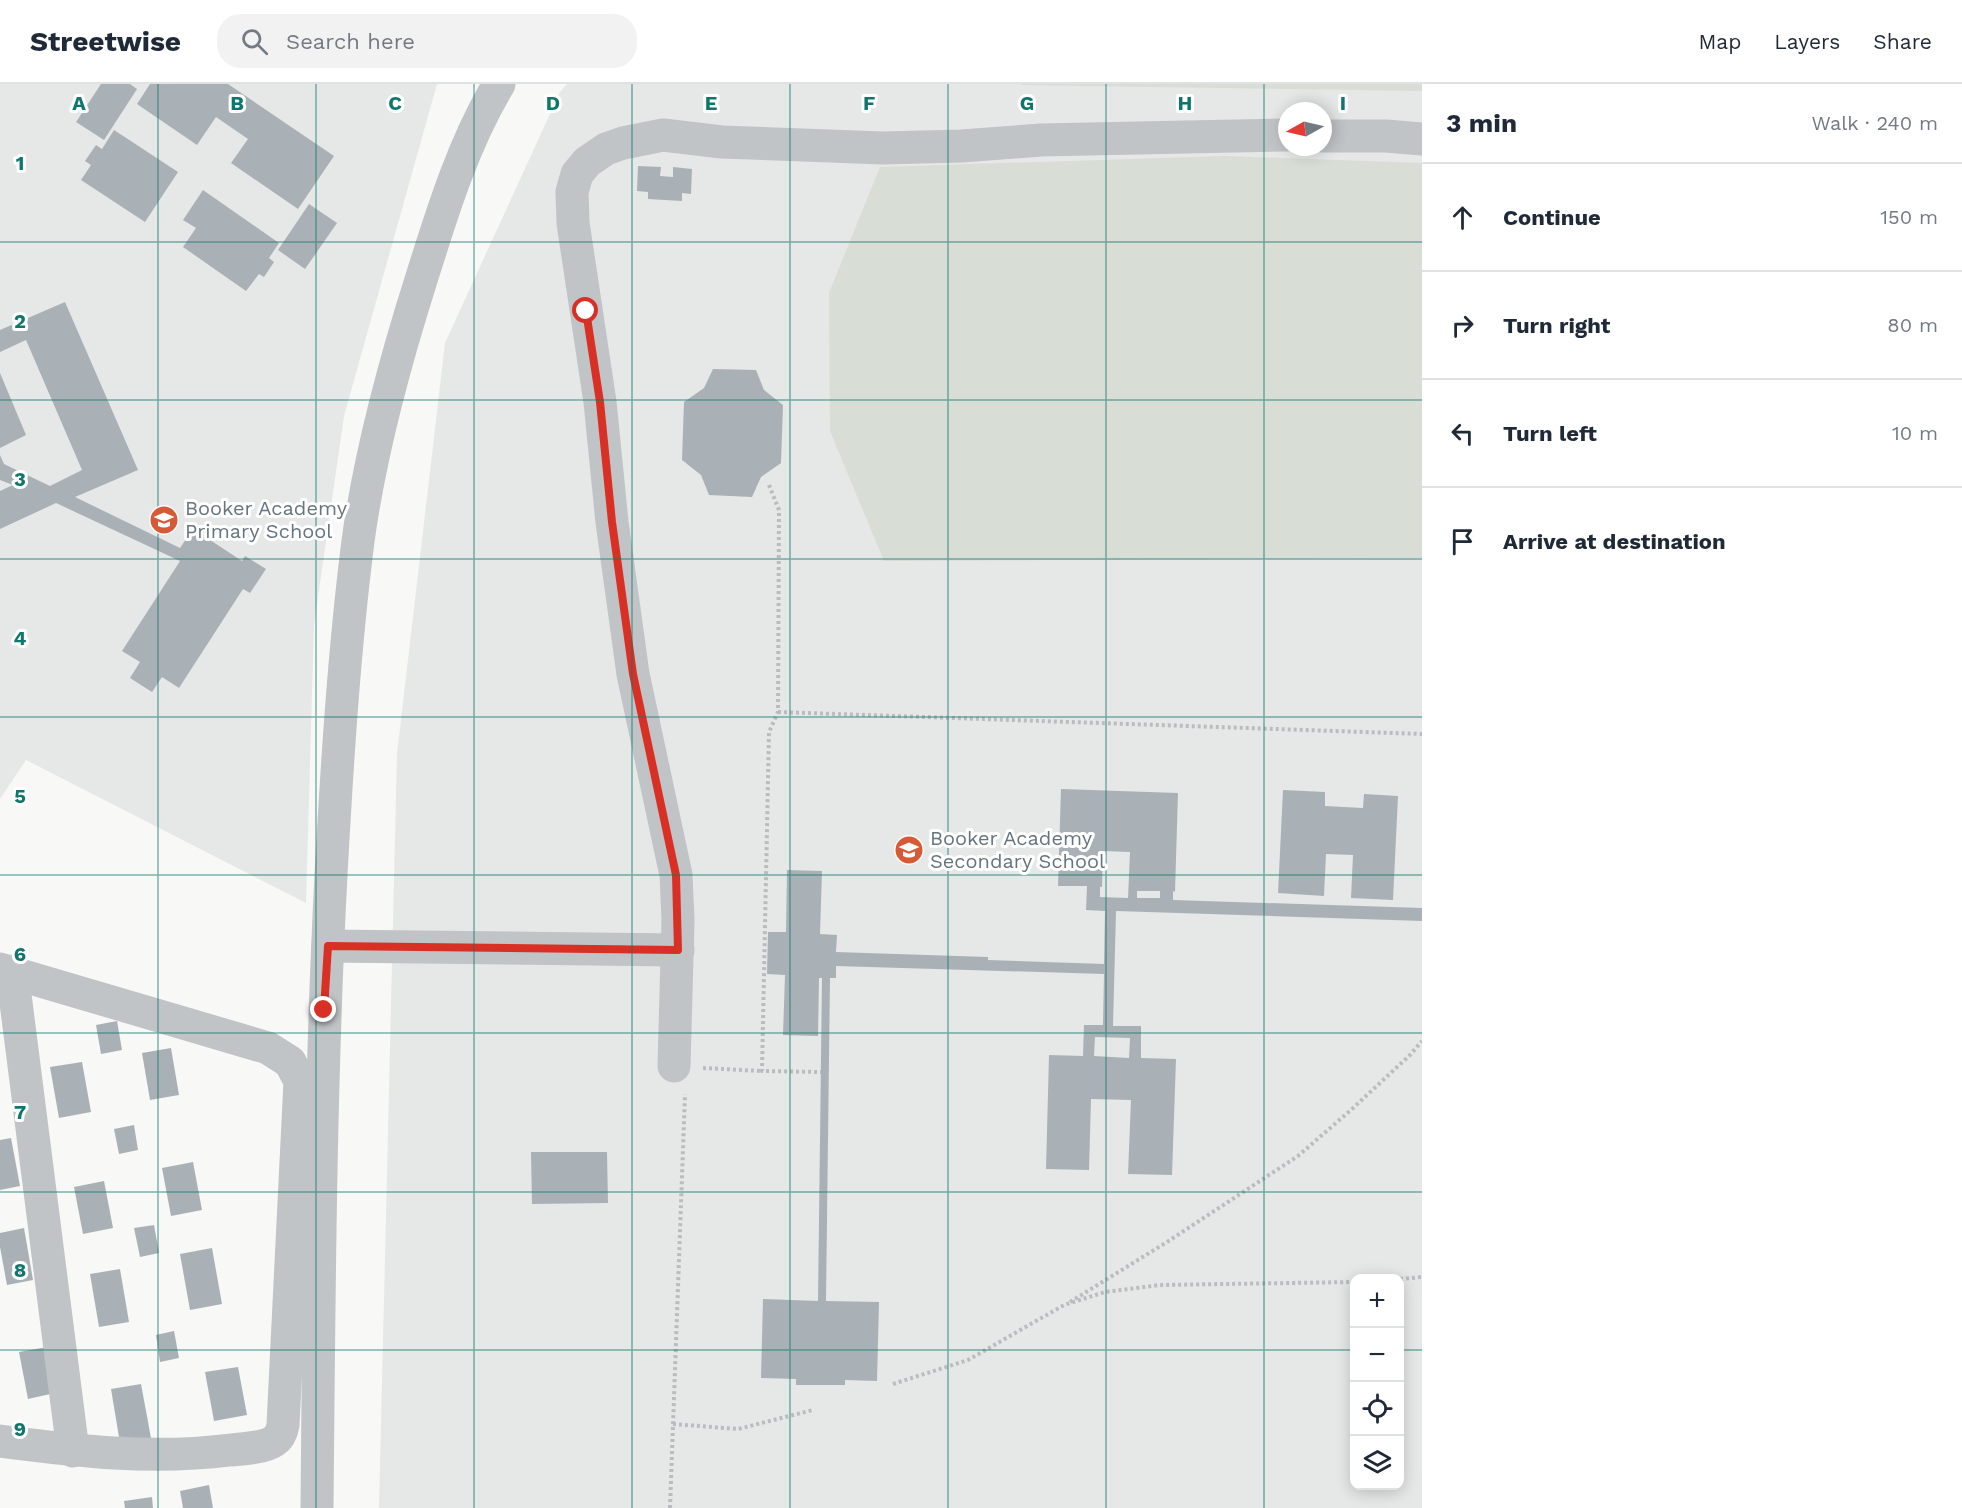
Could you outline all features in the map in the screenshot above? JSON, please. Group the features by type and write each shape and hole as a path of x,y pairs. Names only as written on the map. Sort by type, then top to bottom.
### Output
{"street":[{"path":"317,1508 324,1010 345,670 358,539 378,432 408,321 445,205 487,104 499,84"},
{"path":"686,1075 689,992 678,950 676,875 633,674 612,522 600,402 575,242 572,192 577,174 587,162 606,149 663,135 722,142 883,148 962,146 1041,140 1278,135"},
{"path":"1332,136 1422,139"},
{"path":"328,946 678,950"},
{"path":"0,1441 73,1450 137,1456 178,1456 242,1449 272,1443 279,1437 283,1425 300,1081 290,1062 268,1048 6,970 73,1450"}],"path":[{"path":"762,1071 769,732 778,712 779,510 769,484"},
{"path":"778,712 1422,734"},
{"path":"893,1384 968,1360 1167,1242 1298,1155 1352,1109 1422,1041"},
{"path":"670,1508 686,1075 762,1071 821,1072"},
{"path":"1404,1279 1422,1277"},
{"path":"1064,1305 1105,1292 1160,1285 1350,1282"},
{"path":"673,1424 738,1429 813,1410"}],"shaded area":[{"name":"Booker Academy Primary School","path":"0,84 437,84 344,416 314,625 306,903 26,760 0,799"},
{"name":"Booker Academy Secondary School","path":"567,84 1422,84 1422,1508 379,1508 397,754 445,343 560,92"},
{"path":"1022,84 1422,84 1422,91 1021,85"},
{"path":"1225,156 1422,163 1422,558 884,561 830,431 829,293 880,167"}],"building":[{"path":"101,84 130,84 137,89 104,140 76,122"},
{"path":"150,84 228,84 334,156 298,209 231,163 248,139 216,117 197,145 137,104"},
{"path":"114,130 178,172 145,222 81,180 91,165 85,161 96,145 102,149"},
{"path":"638,166 661,167 660,176 673,177 673,167 692,169 691,194 682,193 682,201 648,199 648,192 637,191"},
{"path":"203,190 279,243 269,258 274,262 264,277 259,274 246,291 183,247 196,228 183,220"},
{"path":"309,204 337,223 305,269 278,250"},
{"path":"65,302 138,470 75,497 180,548 196,524 210,533 207,538 242,561 245,556 266,569 250,593 243,589 179,688 162,677 152,692 130,678 140,662 122,651 180,561 56,503 0,529 0,491 13,485 0,480 0,455 4,464 50,486 82,470 26,340 0,352 0,330"},
{"path":"713,369 756,370 764,390 783,405 781,463 761,477 752,497 709,495 701,475 682,460 684,402 704,388"},
{"path":"0,373 26,435 0,448"},
{"path":"1061,789 1178,793 1173,900 1422,908 1422,921 1116,911 1113,1026 1141,1026 1141,1058 1176,1059 1172,1175 1128,1174 1131,1100 1091,1099 1089,1170 1046,1169 1049,1055 1083,1056 1084,1025 1103,1025 1104,974 836,966 836,978 830,978 826,1301 879,1302 877,1381 845,1380 845,1385 796,1385 796,1379 761,1378 763,1299 818,1301 822,978 819,978 818,1036 783,1035 785,975 767,974 768,932 786,932 787,870 822,871 820,934 837,935 836,952 988,957 988,960 1104,964 1105,911 1086,910 1087,886 1058,886","holes":["1103,851 1130,852 1128,898 1100,897","1137,891 1160,891 1160,898 1137,898","1095,1037 1130,1038 1129,1058 1094,1056"]},
{"path":"1283,790 1325,792 1325,806 1363,808 1364,794 1398,796 1393,900 1351,898 1353,855 1326,854 1324,896 1278,893"},
{"path":"117,1021 122,1050 101,1054 96,1025"},
{"path":"171,1048 179,1095 150,1100 142,1053"},
{"path":"82,1062 91,1112 59,1118 50,1067"},
{"path":"134,1125 138,1150 119,1154 114,1129"},
{"path":"11,1138 20,1186 0,1190 0,1140"},
{"path":"531,1152 607,1152 608,1203 532,1204"},
{"path":"193,1162 202,1210 171,1216 162,1168"},
{"path":"104,1181 113,1228 83,1234 74,1187"},
{"path":"154,1225 159,1253 140,1257 134,1228"},
{"path":"24,1228 33,1280 7,1285 0,1247 0,1233"},
{"path":"212,1248 222,1304 190,1310 180,1254"},
{"path":"120,1269 129,1322 99,1327 90,1274"},
{"path":"174,1331 179,1358 160,1362 156,1335"},
{"path":"47,1347 55,1393 28,1399 19,1352"},
{"path":"238,1367 247,1415 214,1421 205,1372"},
{"path":"141,1384 151,1438 120,1443 111,1389"},
{"path":"209,1485 213,1508 183,1508 180,1491"},
{"path":"152,1497 153,1508 125,1508 124,1501"}],"place":[{"name":"Booker Academy Primary School","path":"164,520"},
{"name":"Booker Academy Secondary School","path":"909,850"}],"route":[{"path":"324,1010 328,946 678,950 676,875 633,674 612,522 600,402 586,311"}]}
